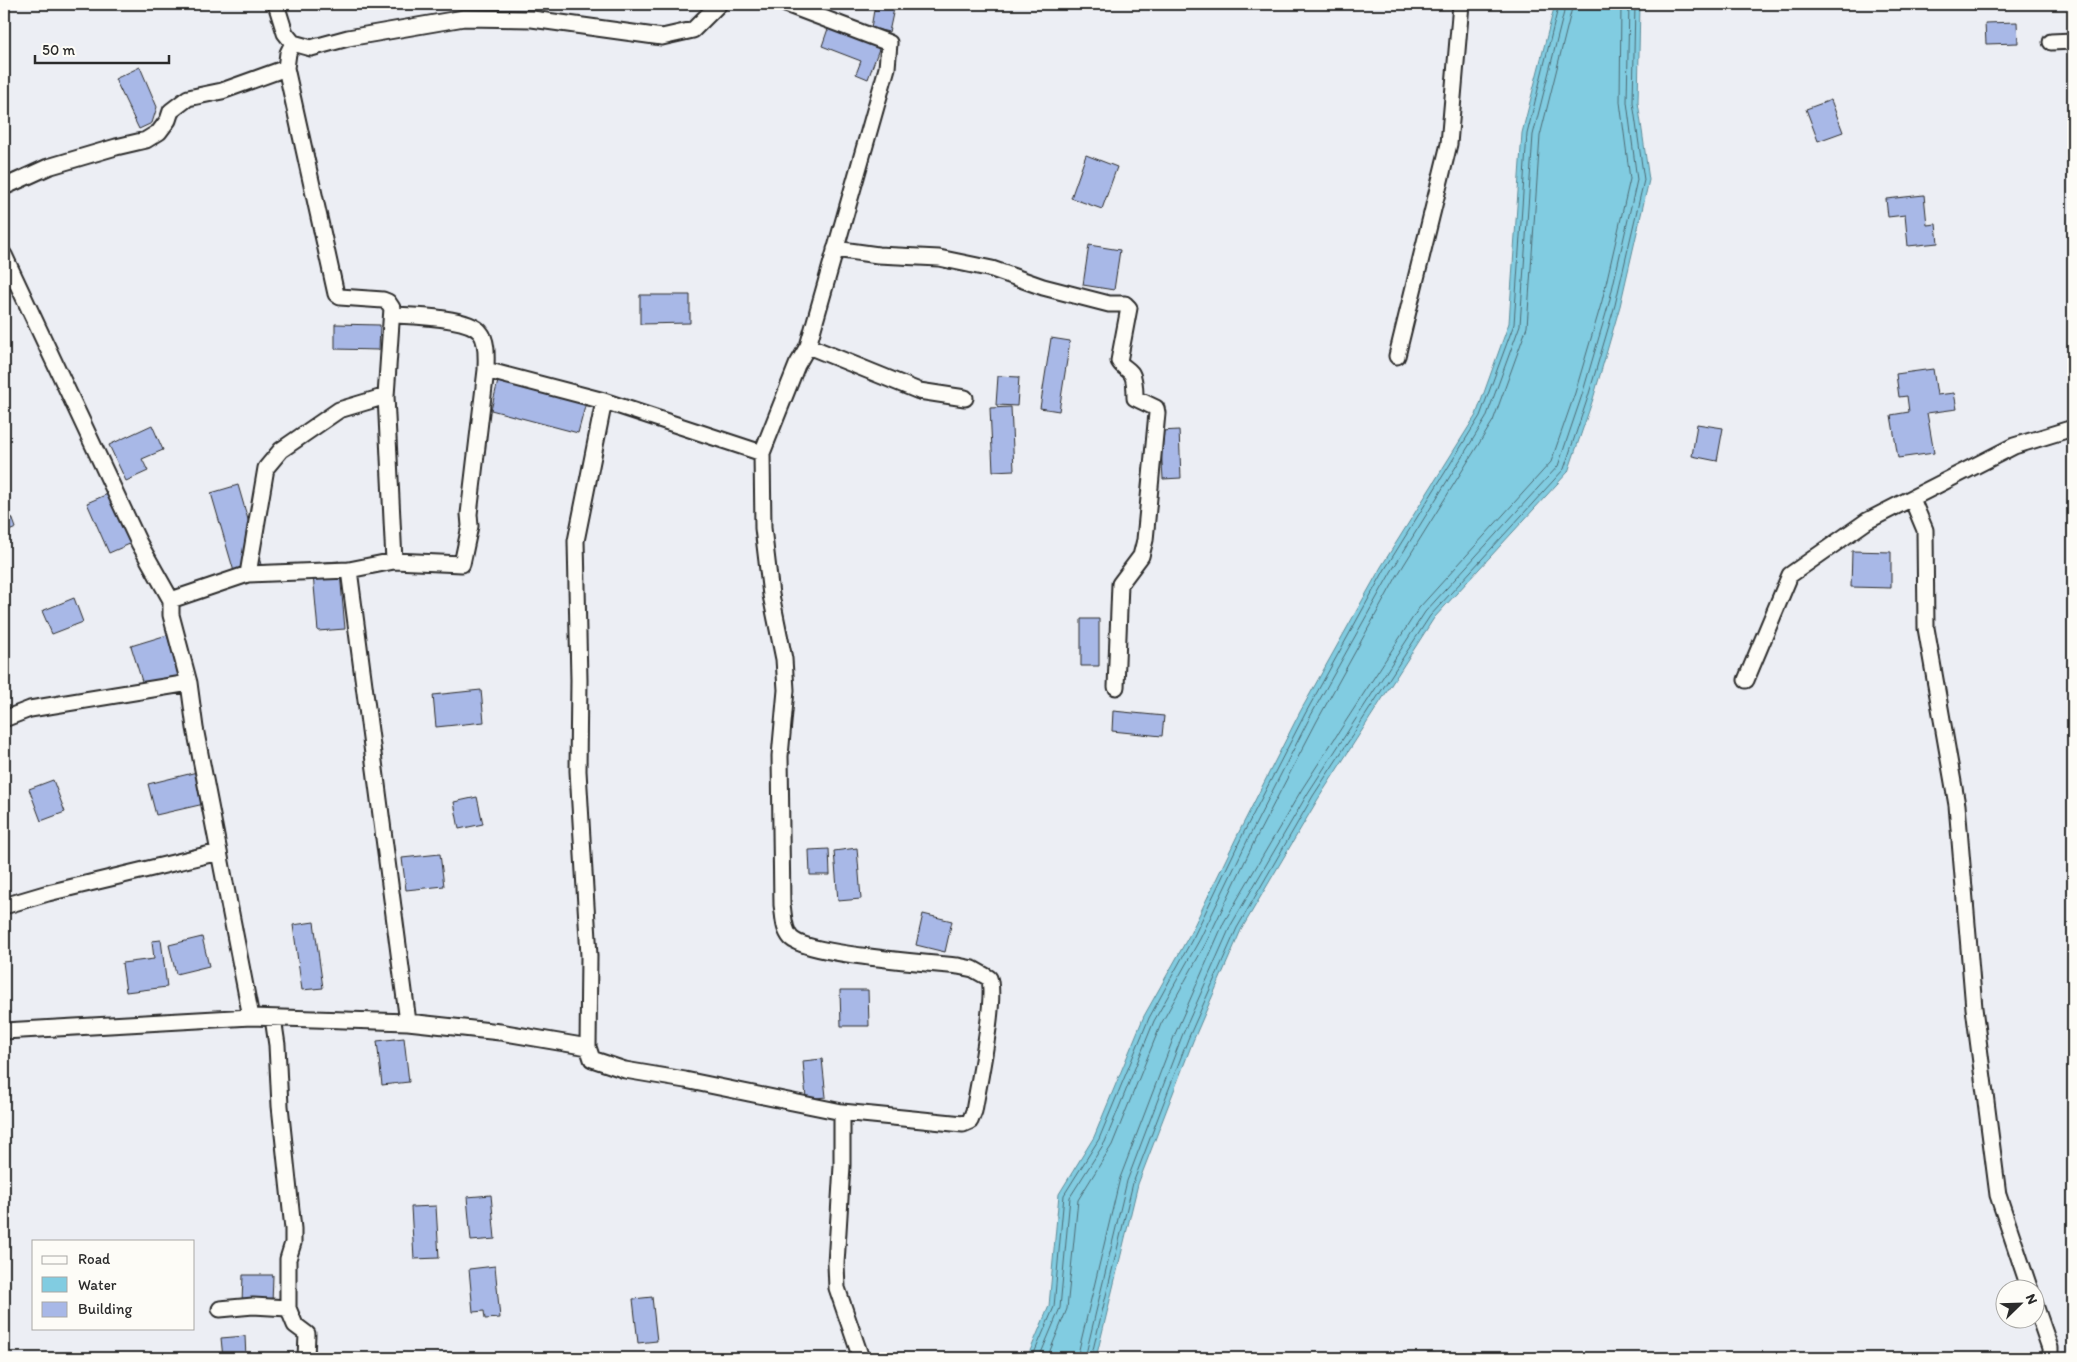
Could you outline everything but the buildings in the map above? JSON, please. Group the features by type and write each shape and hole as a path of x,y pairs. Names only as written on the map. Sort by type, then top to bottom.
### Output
{"street":[{"path":"276,4 286,33 293,43 311,48 348,38 464,18 532,19 662,37 693,30 719,4"},
{"path":"604,401 576,541 579,680 578,771 589,956 589,1056 592,1059 625,1070 703,1083 842,1112 963,1124 970,1121 974,1111 989,1018 992,996 991,982 984,974 973,969 907,960 861,957 797,943 788,933 782,905 780,756 784,725 784,659 771,595 763,528 762,453 797,365 808,346 887,68 889,43 786,4"},
{"path":"1397,356 1449,144 1461,4"},
{"path":"2051,42 2073,41"},
{"path":"293,43 288,53 286,68 336,294 340,297 383,300 388,302 392,308 386,396 394,561"},
{"path":"4,186 48,167 146,140 159,132 168,120 171,111 188,98 222,91 286,68"},
{"path":"835,248 878,255 939,258 992,269 1042,286 1109,304 1125,304 1129,308 1119,361 1122,367 1130,371 1134,376 1136,398 1156,408 1157,414 1145,540 1141,556 1120,584 1116,687"},
{"path":"4,255 139,543 171,600 171,614 189,683 195,728 251,1017"},
{"path":"171,600 248,574 349,570 394,561 462,564 470,526 469,514 486,370 486,352 483,339 481,332 450,320 393,315"},
{"path":"808,346 920,390 965,398"},
{"path":"486,370 604,401 762,453"},
{"path":"248,574 266,468 281,450 339,410 386,396"},
{"path":"1746,680 1790,575 1866,521 2014,446 2073,428"},
{"path":"1912,499 1925,530 1926,628 1957,805 1974,1008 1998,1195 2027,1280"},
{"path":"349,570 408,1022"},
{"path":"4,719 30,709 189,683"},
{"path":"4,906 57,891 220,852"},
{"path":"4,1031 251,1017 408,1022 500,1032 588,1048"},
{"path":"273,1018 293,1229 293,1243 288,1259 288,1308 295,1325 307,1334 306,1358"},
{"path":"842,1112 842,1166 836,1264 837,1288 861,1358"},
{"path":"220,1309 253,1306 288,1308"},
{"path":"2044,1330 2050,1348 2050,1358"}],"water":[{"path":"1555,4 1640,4 1638,102 1649,180 1620,306 1593,399 1568,472 1434,618 1318,799 1241,930 1193,1041 1138,1184 1096,1358 1027,1358 1049,1306 1059,1194 1094,1137 1144,1016 1190,934 1300,712 1381,567 1476,415 1509,323 1522,133"}]}
